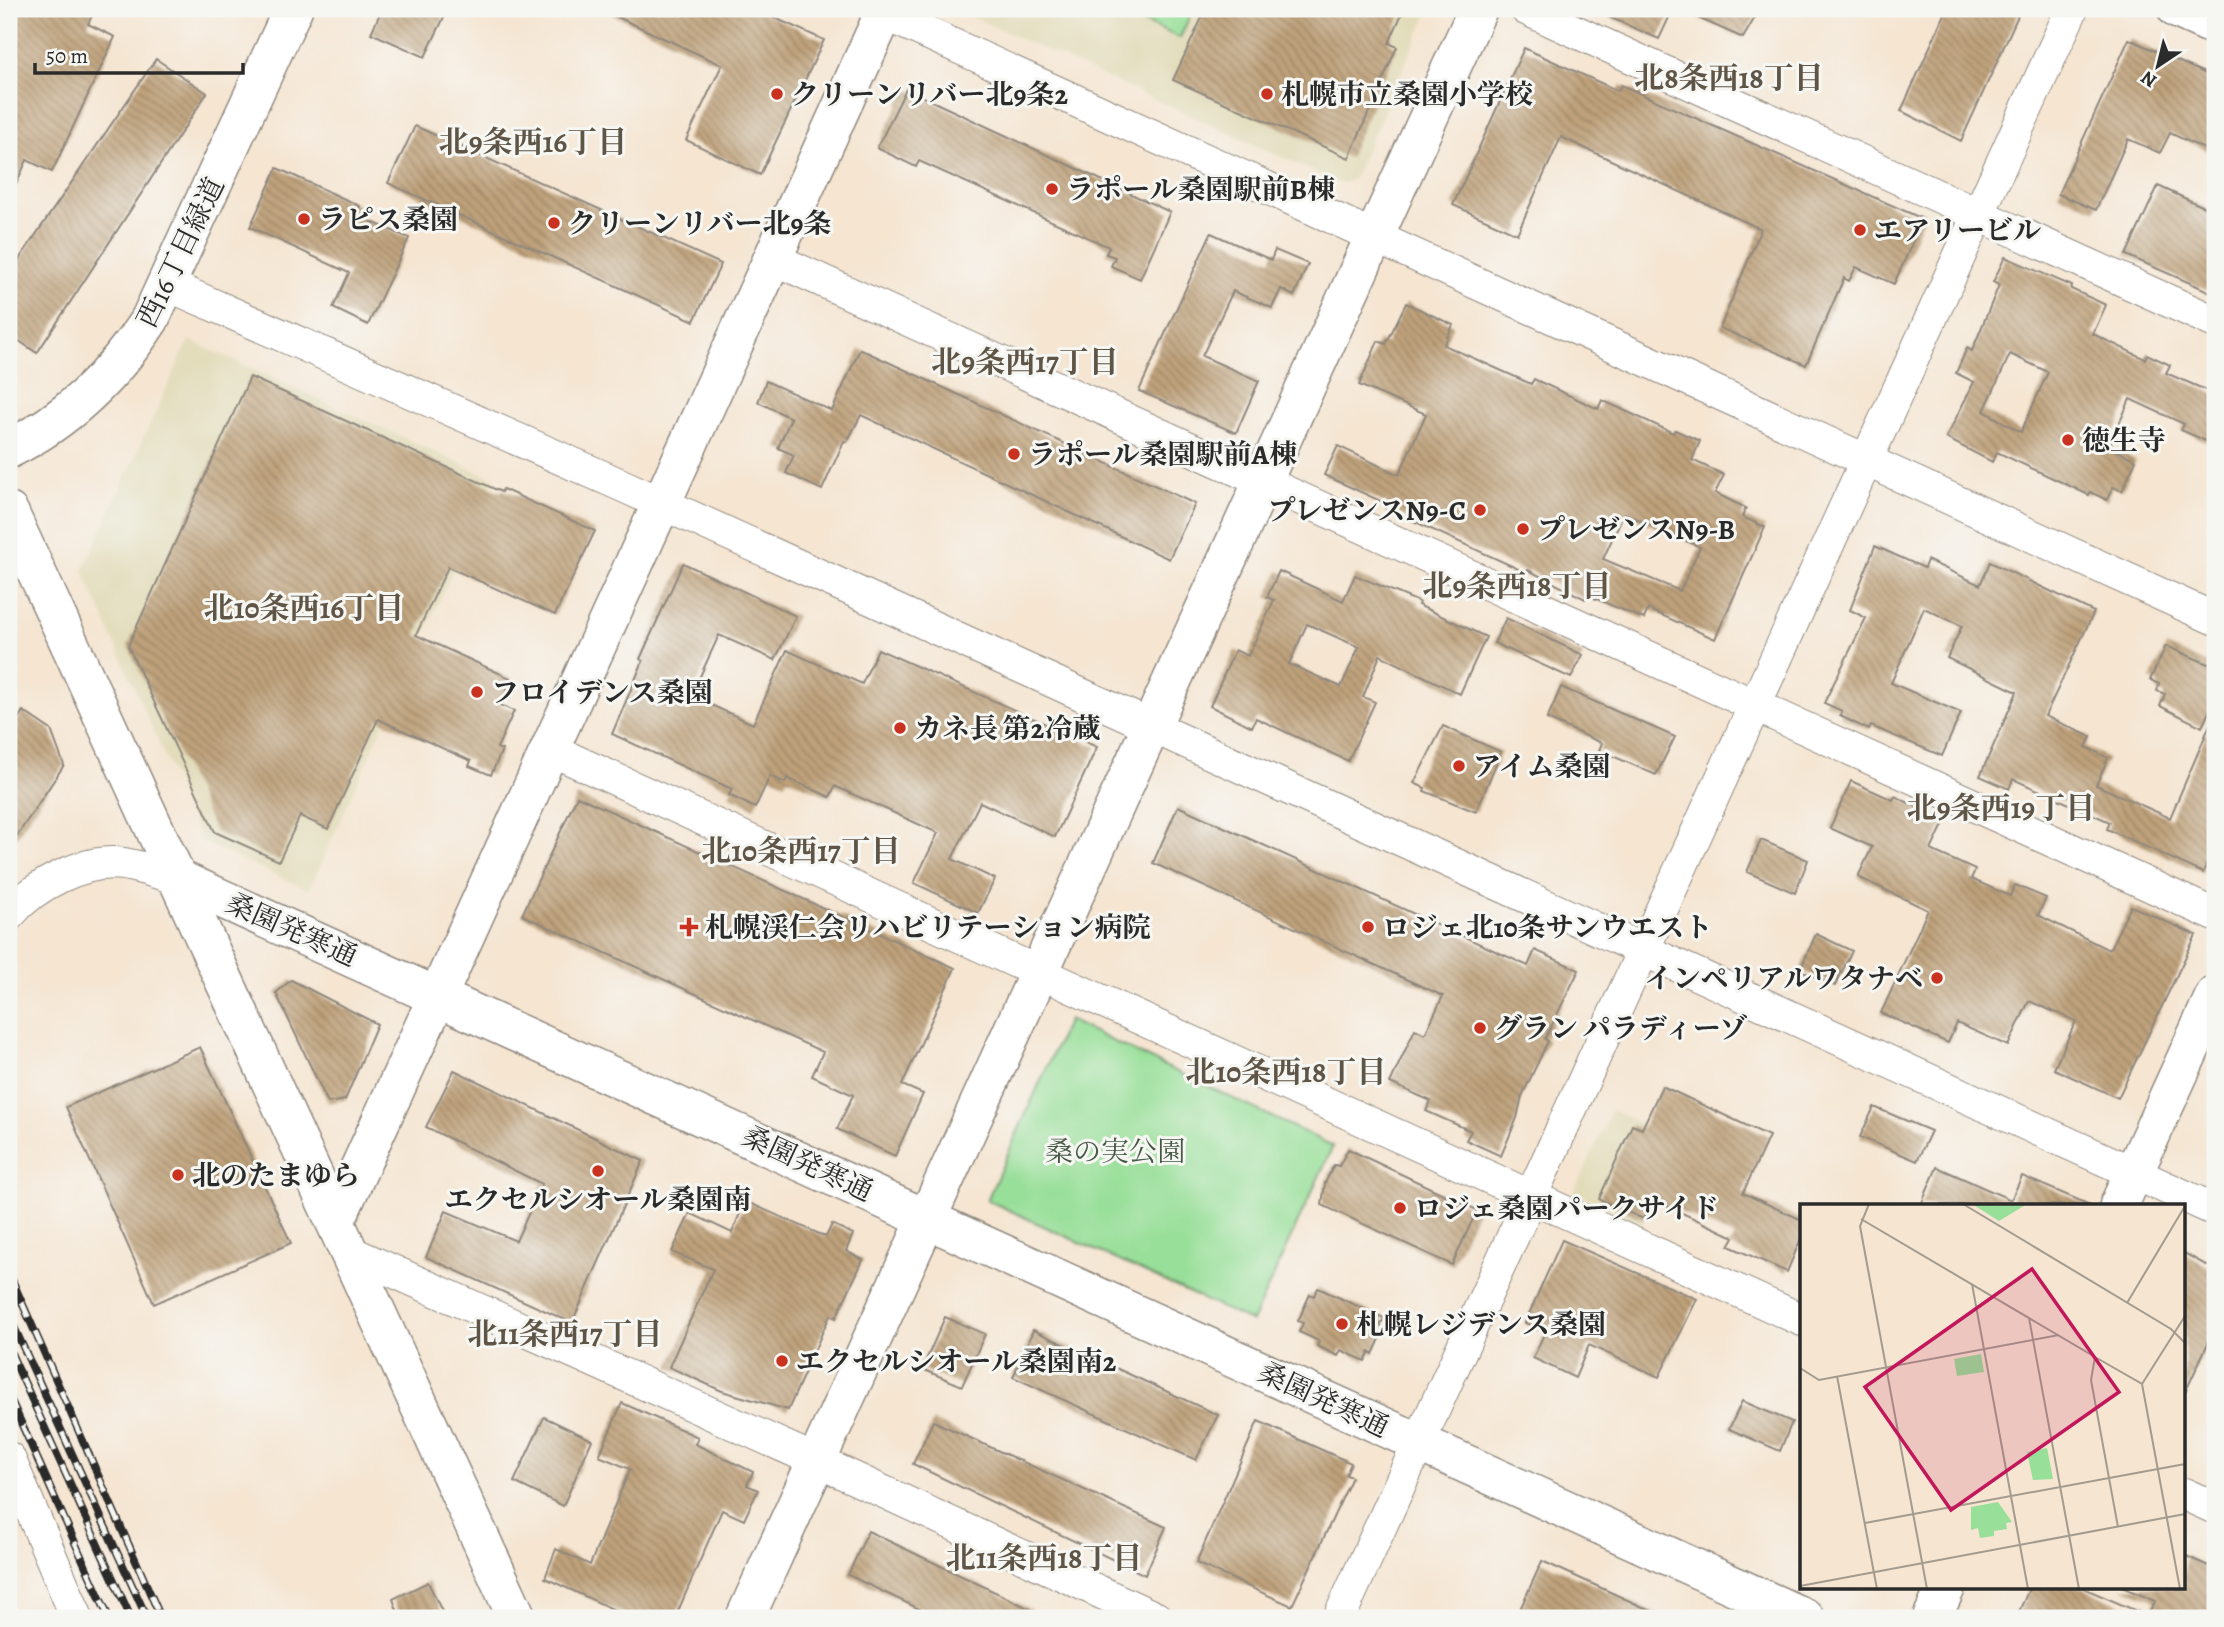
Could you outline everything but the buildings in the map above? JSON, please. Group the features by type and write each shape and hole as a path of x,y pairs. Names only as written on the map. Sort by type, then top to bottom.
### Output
{"street":[{"name":"西16丁目緑道","path":"9,449 60,418 95,388 128,353 168,285 293,9"},
{"path":"745,1618 1478,9"},
{"path":"1526,9 2215,322"},
{"path":"1339,1618 2072,9"},
{"path":"2177,9 2215,26"},
{"path":"341,1237 437,994 661,504 882,10 2215,619"},
{"path":"772,258 2215,915"},
{"path":"168,285 661,504 1642,951 2126,1190 2215,1210"},
{"path":"9,512 517,1618"},
{"path":"549,749 1800,1319"},
{"path":"9,915 36,889 93,866 122,863 176,878"},
{"name":"桑園発寒通","path":"176,878 437,994 1805,1618"},
{"path":"2126,1190 2215,995"},
{"path":"341,1237 1156,1618"},
{"path":"9,1458 76,1618"},
{"path":"2186,1495 2215,1508"},
{"path":"1932,1618 1946,1588"}],"shaded area":[{"name":"札幌市立桑園小学校","path":"955,9 1430,9 1353,179 1341,184"},
{"path":"189,340 494,479 309,890 202,842 83,570"},
{"path":"1612,1110 1679,1142 1642,1224 1574,1192"}],"green space":[{"path":"1115,9 1193,9 1180,38"},
{"name":"桑の実公園","path":"1068,1020 1333,1146 1252,1322 987,1200"}],"railway":[{"path":"9,1273 161,1618"},
{"path":"9,1316 147,1618"},
{"path":"9,1349 131,1618"},
{"path":"9,1396 109,1618"}],"place":[{"name":"クリーンリバー北9条2","path":"777,94"},
{"name":"札幌市立桑園小学校","path":"1267,94"},
{"name":"ラポール桑園駅前B棟","path":"1052,189"},
{"name":"ラピス桑園","path":"304,219"},
{"name":"クリーンリバー北9条","path":"554,223"},
{"name":"エアリービル","path":"1860,230"},
{"name":"徳生寺","path":"2068,440"},
{"name":"ラポール桑園駅前A棟","path":"1014,454"},
{"name":"プレゼンスN9-C","path":"1480,510"},
{"name":"プレゼンスN9-B","path":"1523,529"},
{"name":"フロイデンス桑園","path":"477,692"},
{"name":"カネ長 第2冷蔵","path":"900,728"},
{"name":"アイム桑園","path":"1459,766"},
{"name":"札幌渓仁会リハビリテーション病院","path":"689,927"},
{"name":"ロジェ北10条サンウエスト","path":"1368,927"},
{"name":"インペリアルワタナベ","path":"1937,978"},
{"name":"グラン パラディーゾ","path":"1480,1028"},
{"name":"エクセルシオール桑園南","path":"598,1171"},
{"name":"北のたまゆら","path":"178,1175"},
{"name":"ロジェ桑園パークサイド","path":"1400,1208"},
{"name":"札幌レジデンス桑園","path":"1342,1324"},
{"name":"エクセルシオール桑園南2","path":"782,1361"}],"district":[{"name":"北8条西18丁目","path":"1729,78"},
{"name":"北9条西16丁目","path":"533,142"},
{"name":"北9条西17丁目","path":"1025,362"},
{"name":"北9条西18丁目","path":"1517,586"},
{"name":"北10条西16丁目","path":"304,608"},
{"name":"北9条西19丁目","path":"2001,808"},
{"name":"北10条西17丁目","path":"801,851"},
{"name":"北10条西18丁目","path":"1286,1072"},
{"name":"北11条西17丁目","path":"565,1334"},
{"name":"北11条西18丁目","path":"1044,1558"}]}
